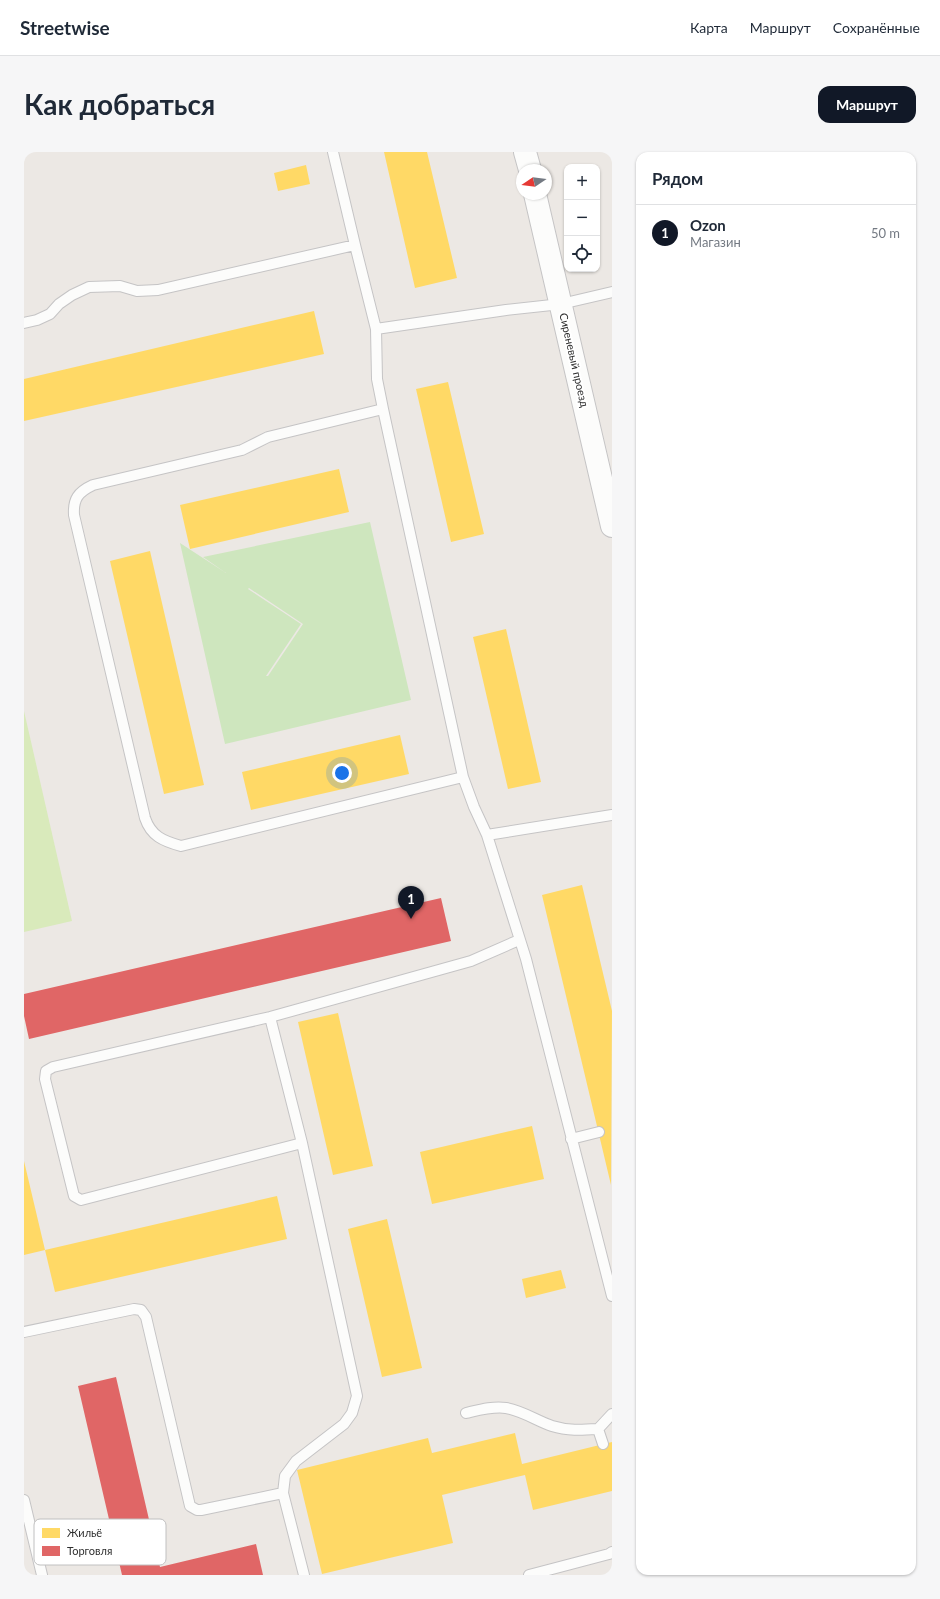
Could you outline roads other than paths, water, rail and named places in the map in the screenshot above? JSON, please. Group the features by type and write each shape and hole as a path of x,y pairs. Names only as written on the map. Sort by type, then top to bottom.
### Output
{"main road":[{"path":"525,152 528,164"},
{"name":"Сиреневый проезд","path":"536,200 612,526"}],"lane":[{"path":"333,152 376,329 378,379 383,409 464,777 474,807 487,835 519,940 612,1296"},
{"path":"24,323 37,320 50,314 59,304 72,295 89,287 120,286 137,291 158,290 355,245"},
{"path":"376,329 506,310 561,304 612,292"},
{"path":"383,409 268,436 242,450 93,485 84,489 78,496 74,506 74,515 145,818 148,827 155,834 167,842 181,846 464,777"},
{"path":"487,835 612,815"},
{"path":"302,1144 86,1200 77,1198 73,1192 45,1079 46,1071 49,1068 270,1017 471,961 519,940"},
{"path":"270,1017 302,1144 357,1396 352,1413 344,1424 296,1460 285,1476 283,1493 304,1575"},
{"path":"571,1139 599,1132"},
{"path":"24,1332 134,1309 142,1310 146,1317 190,1506 197,1510 201,1510 283,1493"},
{"path":"466,1413 492,1408 506,1408 518,1411 552,1426 574,1431 598,1429 612,1414"},
{"path":"598,1429 603,1444"},
{"path":"24,1500 34,1542"},
{"path":"533,1575 612,1552"},
{"path":"40,1565 42,1575"}],"place":[{"name":"Ozon","path":"411,919"}]}
